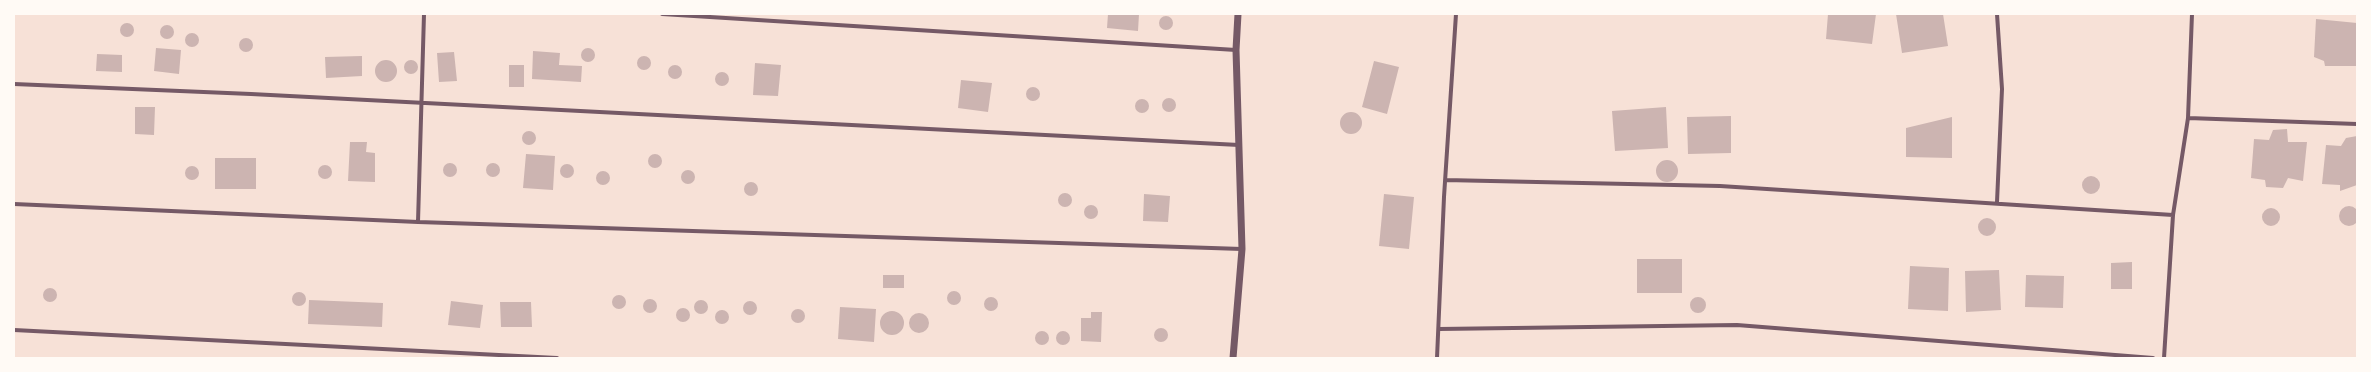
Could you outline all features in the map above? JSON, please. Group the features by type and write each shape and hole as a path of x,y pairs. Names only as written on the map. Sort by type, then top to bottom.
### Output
{"street":[{"path":"418,222 420,102 424,14"},
{"path":"662,14 1236,50"},
{"path":"1233,358 1242,249 1236,50 1238,14"},
{"path":"1437,358 1445,180 1456,14"},
{"path":"1997,14 2002,90 1997,202"},
{"path":"2164,358 2173,215 2188,118 2192,14"},
{"path":"14,84 420,102 1239,145"},
{"path":"2188,118 2357,124"},
{"path":"1445,180 1720,186 1997,202 2173,215"},
{"path":"14,204 418,222 1242,249"},
{"path":"1439,329 1737,325 2153,358"},
{"path":"14,330 557,358"}],"building":[{"path":"1108,14 1139,14 1138,31 1107,28"},
{"path":"1828,14 1876,14 1872,44 1826,39"},
{"path":"1896,14 1943,14 1948,46 1902,53"},
{"path":"1163,16 1169,16 1173,20 1173,26 1169,30 1163,30 1159,26 1159,20"},
{"path":"2316,19 2357,23 2357,66 2325,66 2324,61 2314,57"},
{"path":"124,23 130,23 134,27 134,33 130,37 124,37 120,33 120,27"},
{"path":"164,25 170,25 174,29 174,35 170,39 164,39 160,35 160,29"},
{"path":"189,33 195,33 199,37 199,43 195,47 189,47 185,43 185,37"},
{"path":"243,38 249,38 253,42 253,48 249,52 243,52 239,48 239,42"},
{"path":"156,48 181,50 179,74 154,71"},
{"path":"585,48 591,48 595,52 595,58 591,62 585,62 581,58 581,52"},
{"path":"533,51 560,53 559,65 582,66 581,82 532,79"},
{"path":"454,52 457,81 439,82 437,53"},
{"path":"97,54 122,55 122,72 96,71"},
{"path":"362,56 362,76 326,78 325,57"},
{"path":"641,56 647,56 651,60 651,66 647,70 641,70 637,66 637,60"},
{"path":"382,60 390,60 397,67 397,75 390,82 382,82 375,75 375,67"},
{"path":"408,60 414,60 418,64 418,70 414,74 408,74 404,70 404,64"},
{"path":"1374,61 1399,67 1387,114 1362,107"},
{"path":"755,63 781,65 778,96 753,95"},
{"path":"509,65 524,65 524,87 509,87"},
{"path":"672,65 678,65 682,69 682,75 678,79 672,79 668,75 668,69"},
{"path":"719,72 725,72 729,76 729,82 725,86 719,86 715,82 715,76"},
{"path":"961,80 992,83 988,112 958,108"},
{"path":"1030,87 1036,87 1040,91 1040,97 1036,101 1030,101 1026,97 1026,91"},
{"path":"1166,98 1172,98 1176,102 1176,108 1172,112 1166,112 1162,108 1162,102"},
{"path":"1139,99 1145,99 1149,103 1149,109 1145,113 1139,113 1135,109 1135,103"},
{"path":"135,107 155,107 154,135 135,134"},
{"path":"1666,107 1668,148 1615,151 1612,111"},
{"path":"1351,112 1359,115 1362,123 1359,131 1351,134 1343,131 1340,123 1343,115"},
{"path":"1731,116 1731,153 1688,154 1687,117"},
{"path":"1952,117 1952,158 1906,157 1906,128"},
{"path":"2287,129 2288,142 2307,142 2303,181 2288,178 2283,188 2266,187 2265,180 2251,178 2254,139 2269,140 2273,130"},
{"path":"526,131 532,131 536,135 536,141 532,145 526,145 522,141 522,135"},
{"path":"2357,136 2357,185 2340,191 2340,185 2322,184 2326,145 2341,146 2346,138"},
{"path":"350,142 367,142 366,152 375,153 375,182 348,181"},
{"path":"526,154 555,156 553,190 523,188"},
{"path":"652,154 658,154 662,158 662,164 658,168 652,168 648,164 648,158"},
{"path":"215,158 256,158 256,189 215,189"},
{"path":"1667,160 1675,163 1678,171 1675,179 1667,182 1659,179 1656,171 1659,163"},
{"path":"447,163 453,163 457,167 457,173 453,177 447,177 443,173 443,167"},
{"path":"490,163 496,163 500,167 500,173 496,177 490,177 486,173 486,167"},
{"path":"564,164 570,164 574,168 574,174 570,178 564,178 560,174 560,168"},
{"path":"322,165 328,165 332,169 332,175 328,179 322,179 318,175 318,169"},
{"path":"189,166 195,166 199,170 199,176 195,180 189,180 185,176 185,170"},
{"path":"685,170 691,170 695,174 695,180 691,184 685,184 681,180 681,174"},
{"path":"600,171 606,171 610,175 610,181 606,185 600,185 596,181 596,175"},
{"path":"2087,176 2095,176 2100,181 2098,192 2095,194 2087,194 2082,189 2082,181"},
{"path":"748,182 754,182 758,186 758,192 754,196 748,196 744,192 744,186"},
{"path":"1062,193 1068,193 1072,197 1072,203 1068,207 1062,207 1058,203 1058,197"},
{"path":"1144,194 1170,196 1168,222 1143,221"},
{"path":"1384,194 1414,197 1409,249 1379,246"},
{"path":"1088,205 1094,205 1098,209 1098,215 1094,219 1088,219 1084,215 1084,209"},
{"path":"2349,206 2356,209 2359,216 2356,223 2349,226 2342,223 2339,216 2342,209"},
{"path":"2271,208 2277,211 2280,217 2277,223 2271,226 2265,223 2262,217 2265,211"},
{"path":"1987,218 1991,219 1995,223 1995,231 1991,235 1987,236 1983,235 1979,231 1978,227 1979,223 1983,219"},
{"path":"1637,259 1682,259 1682,293 1637,293"},
{"path":"2132,262 2132,289 2111,289 2111,263"},
{"path":"1910,266 1949,268 1948,311 1908,309"},
{"path":"1999,270 2001,310 1966,312 1965,271"},
{"path":"883,275 904,275 904,288 883,288"},
{"path":"2026,275 2064,276 2063,308 2025,307"},
{"path":"47,288 53,288 57,292 57,298 53,302 47,302 43,298 43,292"},
{"path":"951,291 957,291 961,295 961,301 957,305 951,305 947,301 947,295"},
{"path":"296,292 302,292 306,296 306,302 302,306 296,306 292,302 292,296"},
{"path":"616,295 622,295 626,299 626,305 622,309 616,309 612,305 612,299"},
{"path":"988,297 994,297 998,301 998,307 994,311 988,311 984,307 984,301"},
{"path":"1698,297 1705,302 1706,305 1701,312 1698,313 1691,308 1690,305 1695,298"},
{"path":"647,299 653,299 657,303 657,309 653,313 647,313 643,309 643,303"},
{"path":"309,300 383,303 382,327 308,324"},
{"path":"698,300 704,300 708,304 708,310 704,314 698,314 694,310 694,304"},
{"path":"451,301 483,305 480,328 448,325"},
{"path":"747,301 753,301 757,305 757,311 753,315 747,315 743,311 743,305"},
{"path":"500,302 531,302 532,327 501,327"},
{"path":"840,307 876,309 874,342 838,339"},
{"path":"680,308 686,308 690,312 690,318 686,322 680,322 676,318 676,312"},
{"path":"795,309 801,309 805,313 805,319 801,323 795,323 791,319 791,313"},
{"path":"719,310 725,310 729,314 729,320 725,324 719,324 715,320 715,314"},
{"path":"892,311 900,315 904,323 900,331 892,335 884,331 880,323 884,315"},
{"path":"1091,312 1102,312 1101,342 1081,341 1081,318 1091,318"},
{"path":"919,313 926,316 929,323 926,330 919,333 912,330 909,323 912,316"},
{"path":"1158,328 1164,328 1168,332 1168,338 1164,342 1158,342 1154,338 1154,332"},
{"path":"1039,331 1045,331 1049,335 1049,341 1045,345 1039,345 1035,341 1035,335"},
{"path":"1060,331 1066,331 1070,335 1070,341 1066,345 1060,345 1056,341 1056,335"}]}
